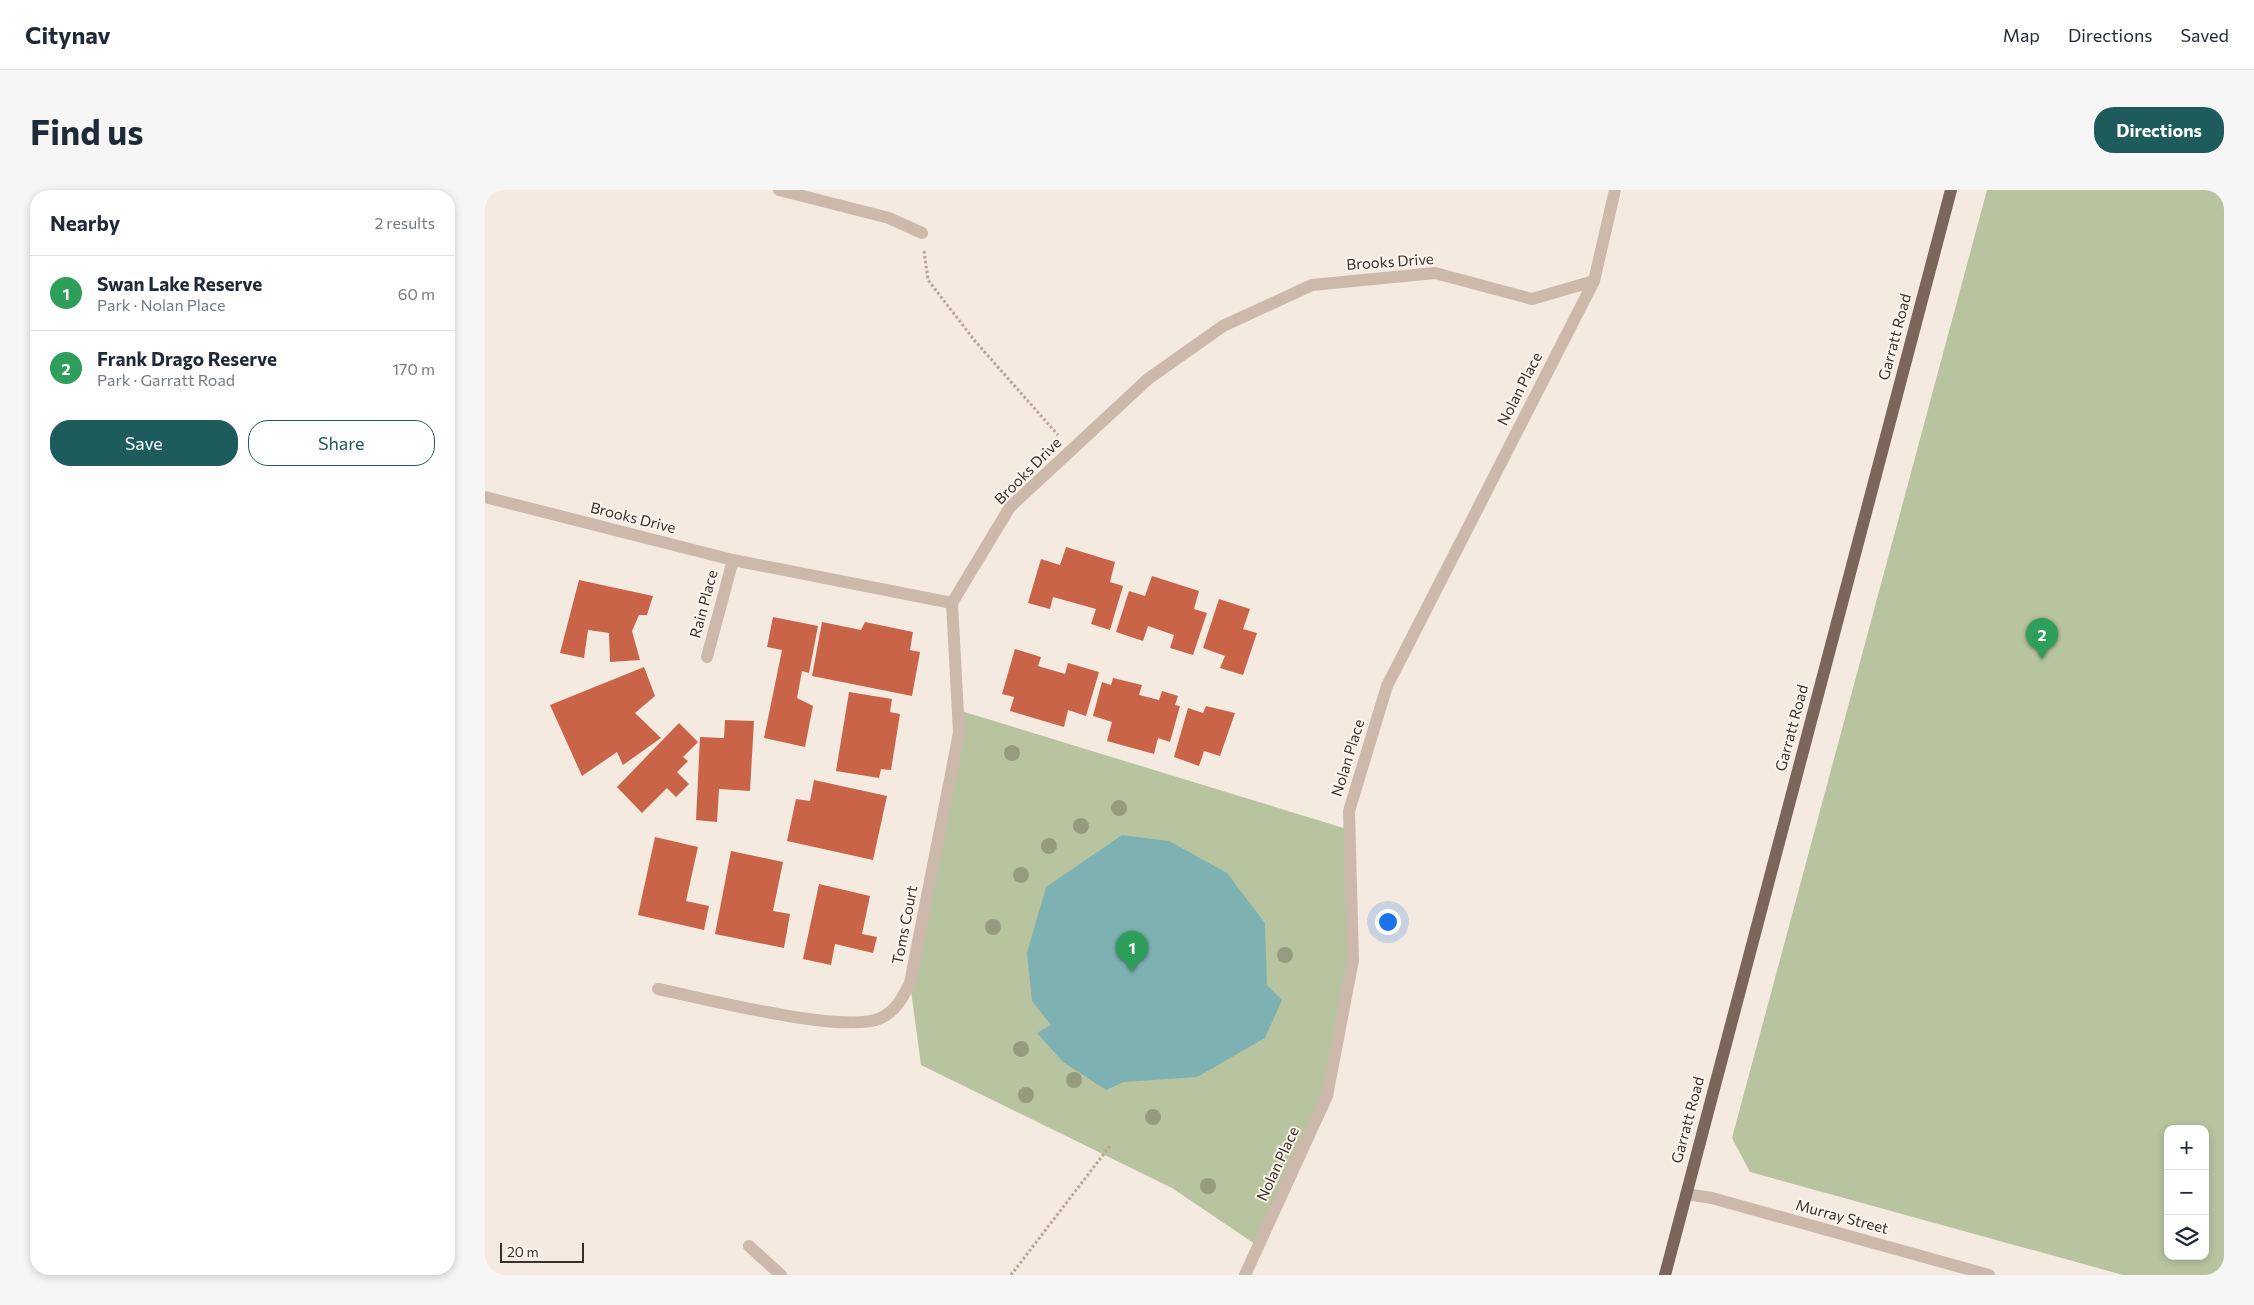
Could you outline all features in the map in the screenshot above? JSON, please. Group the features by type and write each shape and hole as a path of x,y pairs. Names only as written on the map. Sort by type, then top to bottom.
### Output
{"main road":[{"name":"Garratt Road","path":"1665,1275 1951,190"}],"street":[{"path":"779,190 889,218 922,233"},
{"name":"Nolan Place","path":"1245,1275 1327,1096 1353,960 1349,811 1387,686 1594,281 1615,190"},
{"name":"Brooks Drive","path":"485,497 733,560 952,603 1010,507 1148,379 1223,326 1312,285 1435,273 1532,299 1594,281"},
{"name":"Rain Place","path":"707,657 733,560"},
{"name":"Toms Court","path":"659,989 753,1009 831,1021 862,1023 882,1018 900,1004 910,983 959,733 952,603"},
{"name":"Murray Street","path":"1686,1194 1712,1198 1989,1275"},
{"path":"749,1246 781,1275"}],"path":[{"path":"922,233 928,280 975,341 1071,450"},
{"path":"1011,1275 1110,1146"}],"green space":[{"path":"1987,190 2224,190 2224,1275 2123,1275 1750,1172 1732,1138"},
{"path":"958,710 1350,830 1353,960 1327,1096 1258,1246 1172,1188 921,1065 910,983"}],"water":[{"path":"1122,835 1169,841 1227,873 1265,923 1267,985 1282,1000 1265,1038 1197,1077 1124,1082 1106,1090 1063,1062 1037,1033 1051,1025 1032,1001 1027,953 1046,887"}],"building":[{"path":"1066,547 1115,562 1110,582 1123,586 1110,630 1091,624 1096,609 1053,597 1050,609 1028,603 1041,559 1060,565"},
{"path":"1152,576 1199,591 1194,609 1207,613 1193,655 1170,648 1174,635 1148,626 1143,641 1116,632 1129,591 1145,596"},
{"path":"579,580 653,596 647,615 639,615 632,631 640,660 610,662 609,633 588,630 584,658 560,653"},
{"path":"1219,599 1250,609 1243,629 1257,633 1243,675 1220,668 1225,656 1203,648"},
{"path":"773,617 818,626 809,673 802,671 797,698 813,706 805,747 764,738 782,650 767,647"},
{"path":"822,622 861,630 865,622 913,632 910,650 920,652 912,696 812,676"},
{"path":"1015,649 1041,657 1038,666 1065,674 1068,663 1099,672 1086,716 1068,710 1064,727 1010,711 1014,697 1002,694"},
{"path":"644,667 655,696 635,713 661,738 623,765 617,752 582,776 550,705"},
{"path":"1113,678 1142,685 1139,695 1159,700 1162,691 1178,696 1175,705 1180,706 1170,742 1158,738 1154,754 1107,741 1112,722 1093,716 1102,682 1111,685"},
{"path":"849,692 892,699 890,712 900,714 891,770 881,769 879,778 836,771"},
{"path":"1206,706 1235,713 1220,756 1204,751 1199,766 1174,757 1188,708 1203,713"},
{"path":"725,720 754,721 750,791 719,789 717,822 696,820 700,737 724,738"},
{"path":"679,723 698,742 683,757 688,761 677,772 689,784 676,797 667,788 642,813 617,787"},
{"path":"814,780 887,796 873,860 787,841 796,799 810,801"},
{"path":"655,837 698,847 686,901 709,906 704,930 638,915"},
{"path":"731,851 783,862 773,911 790,914 784,948 715,934"},
{"path":"819,884 870,896 862,934 877,937 873,953 835,944 831,965 803,959"}],"place":[{"name":"Frank Drago Reserve","path":"2042,659"},
{"name":"Swan Lake Reserve","path":"1132,972"}]}
